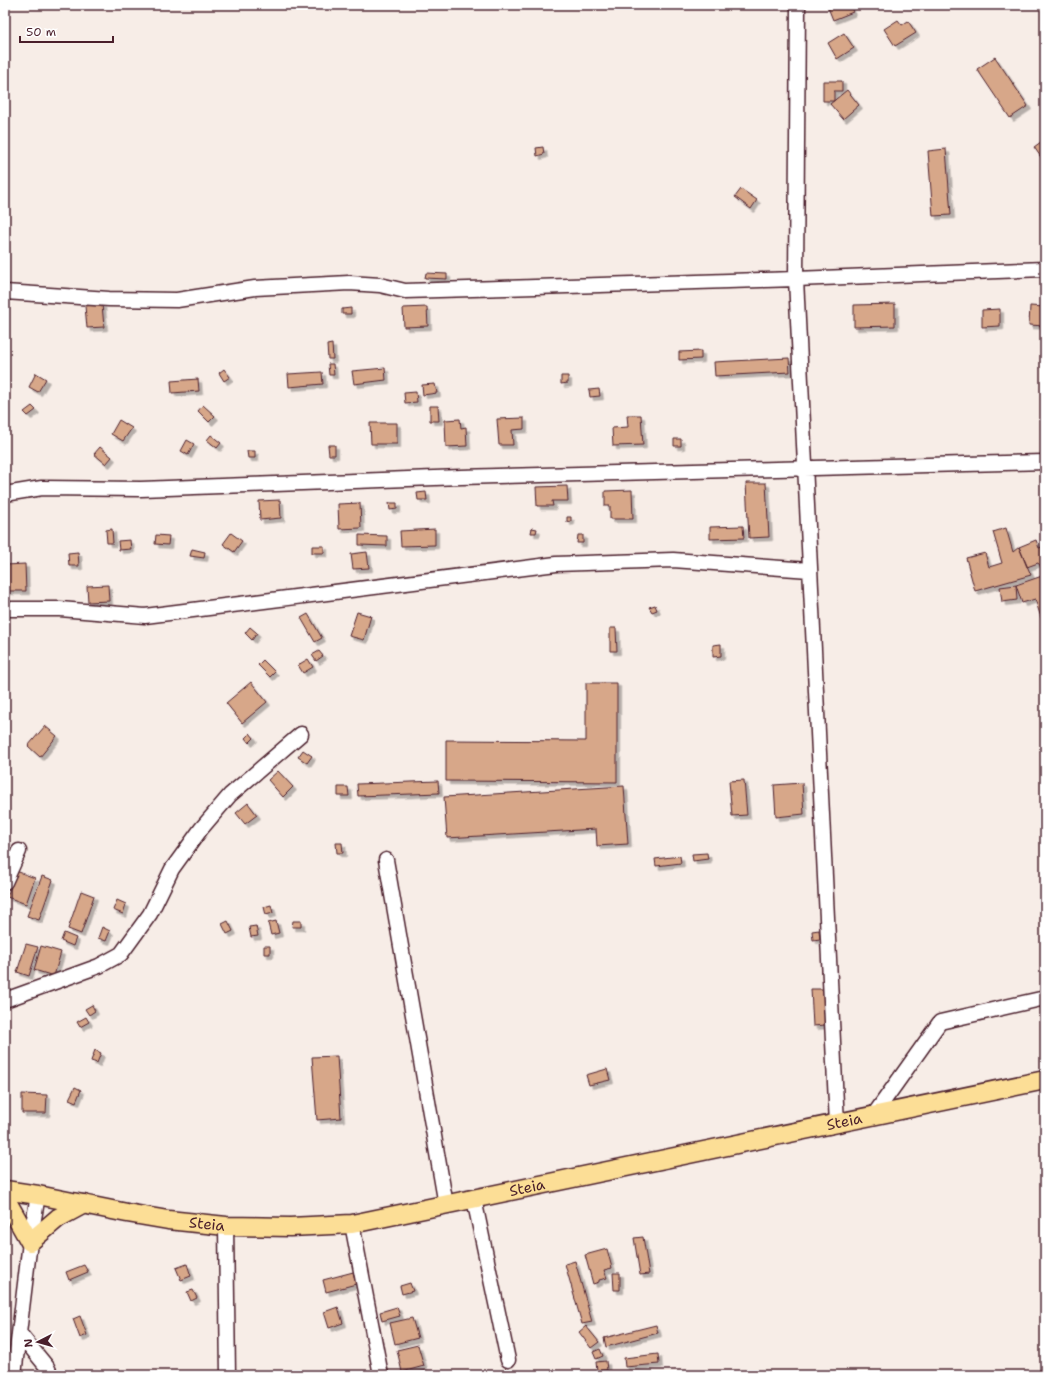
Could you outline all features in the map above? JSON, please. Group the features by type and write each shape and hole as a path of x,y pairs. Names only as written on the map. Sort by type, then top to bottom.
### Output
{"main road":[{"name":"Steia","path":"5,1190 168,1220 226,1226 290,1227 352,1224 1043,1082"},
{"path":"5,1198 30,1242 58,1218 84,1204"}],"street":[{"path":"798,5 796,279 837,1124"},
{"path":"5,292 109,299 177,300 255,288 349,283 380,285 405,291 796,279 1045,269"},
{"path":"5,494 42,488 141,490 461,477 1045,462"},
{"path":"5,609 60,609 145,616 556,564 673,560 809,570"},
{"path":"5,1000 99,966 121,954 150,914 172,869 201,829 230,796 301,734"},
{"path":"5,882 19,851"},
{"path":"386,860 446,1205"},
{"path":"873,1116 940,1022 1045,998"},
{"path":"14,1375 30,1242 38,1195"},
{"path":"474,1199 508,1360"},
{"path":"352,1224 377,1374"},
{"path":"226,1226 228,1375"},
{"path":"20,1334 47,1367 51,1375"}],"building":[{"path":"827,5 850,5 853,12 833,20"},
{"path":"898,20 902,25 908,21 916,33 895,46 884,29"},
{"path":"844,33 854,48 837,59 828,43"},
{"path":"995,57 1028,106 1010,118 977,69"},
{"path":"823,81 842,81 842,91 834,91 834,101 823,101"},
{"path":"847,90 859,105 843,119 830,104"},
{"path":"1045,139 1045,163 1034,147"},
{"path":"543,147 544,154 537,156 536,148"},
{"path":"946,149 951,215 933,216 928,151"},
{"path":"741,189 757,200 751,209 735,197"},
{"path":"426,273 447,274 447,279 425,278"},
{"path":"102,304 104,327 87,328 85,306"},
{"path":"895,304 895,326 854,327 854,305"},
{"path":"1030,306 1045,307 1045,326 1029,325"},
{"path":"427,307 428,326 404,327 403,308"},
{"path":"351,308 351,314 342,314 342,309"},
{"path":"1000,309 1000,326 982,327 982,310"},
{"path":"332,344 333,359 328,359 327,345"},
{"path":"701,351 701,359 679,360 679,352"},
{"path":"789,358 790,372 715,376 714,362"},
{"path":"328,364 333,364 334,375 329,375"},
{"path":"385,368 386,380 354,384 352,371"},
{"path":"224,369 230,377 224,381 219,373"},
{"path":"322,372 323,384 289,387 288,374"},
{"path":"36,373 46,379 38,392 29,387"},
{"path":"561,376 568,376 568,383 561,384"},
{"path":"198,379 199,391 172,393 171,381"},
{"path":"435,384 437,393 423,395 422,385"},
{"path":"599,389 600,396 590,397 589,390"},
{"path":"416,392 417,402 405,403 404,393"},
{"path":"203,405 215,416 209,422 198,411"},
{"path":"32,406 36,410 28,416 24,412"},
{"path":"430,406 438,406 439,421 430,421"},
{"path":"627,415 641,415 643,445 613,446 612,428 628,427"},
{"path":"524,418 524,429 512,430 513,445 499,445 497,419"},
{"path":"460,419 461,428 466,427 467,446 446,447 445,420"},
{"path":"119,420 132,428 123,441 111,434"},
{"path":"370,423 397,423 397,444 371,444"},
{"path":"211,435 221,443 217,448 207,440"},
{"path":"674,439 681,439 681,446 674,446"},
{"path":"187,440 194,444 188,455 181,451"},
{"path":"328,445 335,445 335,455 329,455"},
{"path":"100,447 112,457 106,464 94,454"},
{"path":"247,451 255,451 255,458 248,458"},
{"path":"746,483 766,483 769,537 749,538"},
{"path":"567,486 568,501 552,501 553,506 537,506 536,487"},
{"path":"632,490 633,519 610,519 610,506 605,506 605,491"},
{"path":"426,492 427,500 418,500 417,493"},
{"path":"280,500 281,518 260,520 259,501"},
{"path":"360,503 361,528 339,529 338,504"},
{"path":"389,503 397,503 397,509 390,510"},
{"path":"567,517 571,517 571,521 567,522"},
{"path":"743,526 744,538 710,539 710,527"},
{"path":"532,528 537,529 536,533 531,533"},
{"path":"1006,528 1013,552 1019,547 1031,575 975,591 966,558 985,553 989,567 1002,563 993,532"},
{"path":"112,529 113,543 107,543 106,530"},
{"path":"435,529 435,545 401,546 400,531"},
{"path":"231,533 242,541 234,552 223,544"},
{"path":"156,535 169,536 168,545 155,544"},
{"path":"359,535 387,536 387,546 359,545"},
{"path":"578,535 583,535 583,543 577,543"},
{"path":"130,540 131,549 119,550 118,541"},
{"path":"1036,540 1039,548 1045,546 1044,570 1038,563 1027,567 1019,547"},
{"path":"312,546 324,546 324,553 312,553"},
{"path":"192,549 205,552 204,558 190,556"},
{"path":"78,552 79,566 69,566 68,553"},
{"path":"367,552 369,568 353,569 351,554"},
{"path":"25,564 26,591 5,591 5,565"},
{"path":"1045,575 1045,630 1035,599 1022,603 1016,585"},
{"path":"108,585 109,601 88,602 87,586"},
{"path":"1016,585 1017,600 1002,602 1000,587"},
{"path":"655,605 657,610 652,612 649,607"},
{"path":"357,612 371,616 364,640 349,636"},
{"path":"308,614 322,638 315,642 301,618"},
{"path":"250,627 257,633 252,640 245,633"},
{"path":"610,628 616,628 617,651 610,651"},
{"path":"721,644 721,656 713,657 713,645"},
{"path":"319,651 323,656 316,661 312,655"},
{"path":"308,659 313,667 303,673 298,665"},
{"path":"263,660 275,672 270,677 258,665"},
{"path":"251,682 267,702 242,723 226,703"},
{"path":"586,683 617,683 617,782 446,781 446,740 586,741"},
{"path":"45,726 57,736 40,757 28,746"},
{"path":"250,733 254,738 249,743 245,738"},
{"path":"303,750 312,756 307,763 298,757"},
{"path":"278,771 293,787 283,797 268,780"},
{"path":"744,780 747,815 732,816 729,781"},
{"path":"438,781 439,793 358,796 357,784"},
{"path":"802,783 804,814 776,817 774,785"},
{"path":"624,786 628,844 597,846 596,829 447,838 444,797"},
{"path":"338,787 348,787 349,796 338,796"},
{"path":"248,803 257,815 245,824 236,813"},
{"path":"336,843 342,843 343,853 337,853"},
{"path":"707,853 708,859 693,861 692,854"},
{"path":"680,856 681,863 656,866 655,859"},
{"path":"16,871 35,878 26,904 7,897"},
{"path":"42,876 53,880 39,920 27,916"},
{"path":"81,891 94,896 81,934 68,929"},
{"path":"117,900 126,904 123,914 113,910"},
{"path":"271,905 273,913 266,915 264,907"},
{"path":"228,921 233,931 227,934 222,924"},
{"path":"276,921 279,933 271,935 268,923"},
{"path":"293,921 301,921 301,927 292,927"},
{"path":"256,926 258,936 251,937 249,927"},
{"path":"102,927 110,931 106,941 98,938"},
{"path":"819,930 820,939 813,940 812,931"},
{"path":"64,933 76,938 73,946 61,941"},
{"path":"26,944 38,947 29,976 17,972"},
{"path":"41,946 61,952 54,976 34,970"},
{"path":"264,946 270,946 270,954 264,954"},
{"path":"811,989 823,989 825,1025 813,1026"},
{"path":"92,1005 95,1011 89,1015 85,1009"},
{"path":"86,1017 89,1022 80,1027 77,1022"},
{"path":"95,1050 101,1053 97,1063 91,1061"},
{"path":"337,1056 341,1118 317,1120 312,1057"},
{"path":"607,1069 610,1080 589,1085 586,1075"},
{"path":"75,1087 81,1090 76,1102 69,1099"},
{"path":"22,1094 47,1095 46,1113 22,1113"},
{"path":"643,1237 649,1274 640,1275 634,1238"},
{"path":"607,1249 612,1268 604,1270 607,1278 599,1280 599,1282 593,1284 585,1255"},
{"path":"575,1261 592,1322 582,1324 565,1264"},
{"path":"187,1264 191,1276 181,1280 176,1268"},
{"path":"84,1265 88,1272 69,1280 66,1272"},
{"path":"357,1271 360,1283 326,1292 323,1280"},
{"path":"613,1273 620,1273 620,1290 614,1290"},
{"path":"410,1283 413,1291 402,1294 400,1286"},
{"path":"193,1290 197,1298 191,1301 187,1292"},
{"path":"338,1307 343,1323 329,1328 324,1312"},
{"path":"397,1307 400,1316 382,1321 380,1312"},
{"path":"80,1316 87,1335 80,1338 73,1319"},
{"path":"412,1318 418,1338 395,1344 390,1323"},
{"path":"656,1325 658,1333 606,1347 604,1338"},
{"path":"586,1326 599,1342 591,1348 579,1332"},
{"path":"418,1345 424,1366 402,1372 397,1350"},
{"path":"600,1349 603,1356 596,1359 593,1352"},
{"path":"658,1354 659,1364 625,1367 624,1358"},
{"path":"606,1361 607,1370 597,1371 596,1362"},
{"path":"425,1371 426,1375 411,1375"}]}
